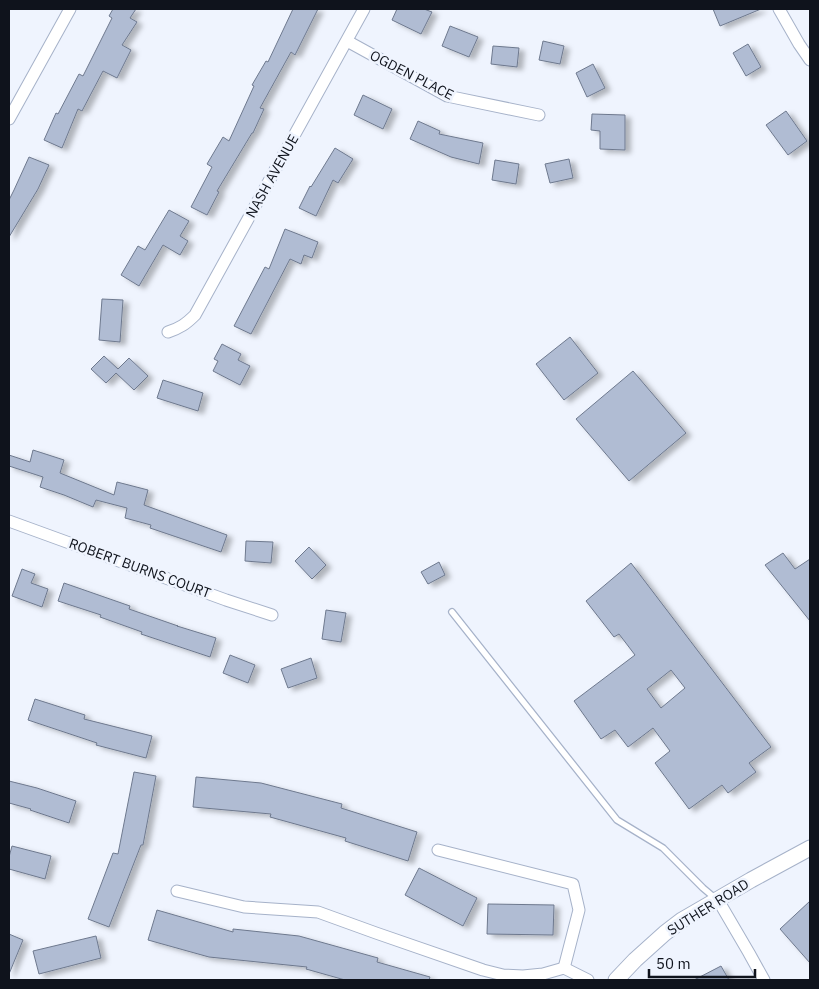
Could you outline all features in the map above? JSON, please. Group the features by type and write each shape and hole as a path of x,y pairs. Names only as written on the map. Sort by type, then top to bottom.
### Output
{"street":[{"path":"9,119 70,9"},
{"name":"NASH AVENUE","path":"168,332 185,325 195,315 364,9"},
{"path":"779,9 810,60"},
{"name":"OGDEN PLACE","path":"347,41 447,96 539,115"},
{"name":"ROBERT BURNS COURT","path":"9,521 272,615"},
{"name":"SUTHER ROAD","path":"616,980 635,960 682,920 810,848"},
{"path":"438,850 573,884 579,910 564,968"},
{"path":"177,891 244,907 318,912 376,934 503,975 543,974 564,968 588,980"},
{"path":"718,900 764,980"}],"lane":[{"path":"452,612 617,820 663,848 703,888 718,900"}],"building":[{"path":"113,9 136,9 130,18 137,22 122,45 131,50 117,78 103,71 82,111 78,109 62,148 44,140 56,113 58,114 79,74 83,76 112,18 109,16"},
{"path":"293,9 318,9 295,55 291,52 260,108 264,109 253,133 217,191 219,192 207,215 191,207 212,167 207,164 223,137 229,141 254,86 252,85 266,61 268,62"},
{"path":"397,9 424,9 432,12 421,34 392,20"},
{"path":"713,9 761,9 720,26"},
{"path":"450,26 478,37 469,57 442,46"},
{"path":"543,41 564,46 560,64 539,60"},
{"path":"748,44 761,67 746,76 733,53"},
{"path":"493,46 519,48 517,67 491,64"},
{"path":"593,64 605,88 587,97 576,73"},
{"path":"363,95 392,109 383,129 354,115"},
{"path":"786,111 807,141 788,155 766,125"},
{"path":"592,114 625,115 625,150 600,149 600,131 591,130"},
{"path":"418,121 440,131 439,134 483,143 479,164 451,157 410,139"},
{"path":"335,148 353,159 338,183 333,180 316,216 299,208 310,186"},
{"path":"29,157 49,165 38,189 9,237 9,200"},
{"path":"569,159 573,178 550,183 545,164"},
{"path":"495,160 519,164 516,184 492,180"},
{"path":"169,210 189,221 180,236 188,241 180,255 163,245 139,286 121,275 138,246 145,250"},
{"path":"285,229 318,242 312,258 304,255 301,264 290,259 251,334 234,326 265,267 269,269"},
{"path":"102,299 123,300 120,342 99,340"},
{"path":"570,337 598,373 564,400 536,364"},
{"path":"222,344 241,354 238,360 250,366 240,385 213,371 218,361 214,359"},
{"path":"104,356 118,369 129,358 148,376 134,390 116,373 106,383 91,369"},
{"path":"633,371 686,433 629,481 576,419"},
{"path":"163,380 203,393 198,411 157,398"},
{"path":"33,450 64,460 60,473 114,495 117,482 148,490 144,505 227,535 221,552 150,528 151,525 125,518 127,508 96,500 93,507 40,487 43,477 9,466 9,455 30,462"},
{"path":"246,541 273,542 271,563 245,561"},
{"path":"309,547 326,565 312,579 295,561"},
{"path":"783,553 795,569 810,559 810,621 765,565"},
{"path":"439,562 445,575 428,584 421,572"},
{"path":"631,563 771,747 749,763 756,772 728,793 722,785 689,809 655,763 670,751 653,728 628,747 615,730 601,739 574,701 635,655 619,634 614,637 586,601","holes":["671,670 685,688 661,708 647,689"]},
{"path":"22,569 35,574 31,583 48,589 42,607 12,596"},
{"path":"64,583 130,606 129,609 216,638 210,657 141,634 142,632 100,617 101,615 58,601"},
{"path":"326,610 346,613 341,642 322,639"},
{"path":"230,655 255,665 248,683 223,673"},
{"path":"311,658 317,678 288,688 281,669"},
{"path":"35,699 85,715 84,719 152,736 146,758 96,745 97,743 28,720"},
{"path":"134,772 156,776 143,845 141,845 109,927 88,919 113,853 118,854"},
{"path":"196,777 261,783 342,804 341,808 417,832 408,861 345,841 346,838 270,817 271,814 193,807"},
{"path":"9,781 76,801 69,823 9,803"},
{"path":"12,846 51,856 45,879 9,869 9,857"},
{"path":"419,868 477,898 463,926 405,895"},
{"path":"810,901 810,963 780,929"},
{"path":"488,904 554,905 553,935 487,934"},
{"path":"157,910 233,932 233,929 299,936 378,958 377,962 430,977 429,980 345,980 306,969 307,967 209,957 148,940"},
{"path":"9,934 23,940 9,974"},
{"path":"96,936 101,958 39,974 33,951"},
{"path":"721,966 729,980 694,980"}]}
